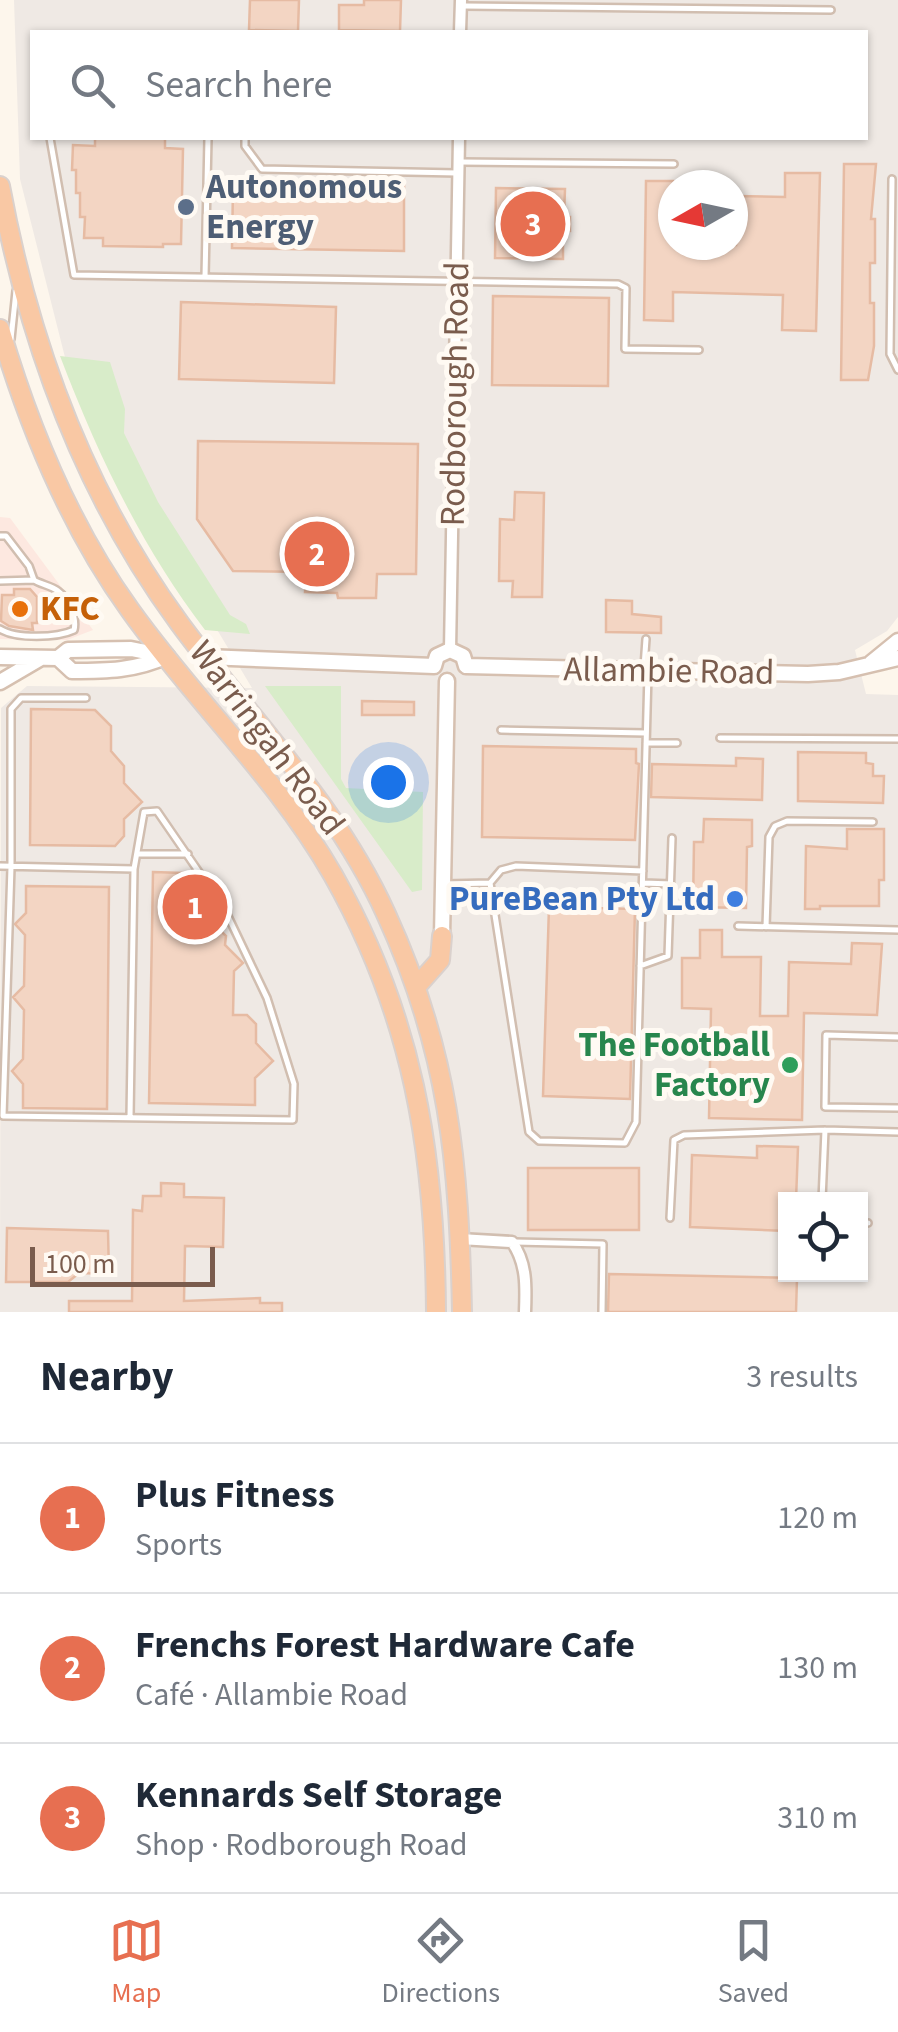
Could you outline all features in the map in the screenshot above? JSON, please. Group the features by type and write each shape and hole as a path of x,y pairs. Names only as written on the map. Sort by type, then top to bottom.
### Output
{"highway":[{"name":"Warringah Road","path":"0,186 19,278 48,369 91,475 120,532 154,586 335,824 386,912 416,986 444,1080 455,1152 462,1312"},
{"name":"Warringah Road","path":"0,331 5,363 46,458 129,609 309,837 362,930 387,985 414,1075 428,1159 436,1312"},
{"path":"167,656 206,656"},
{"path":"416,986 440,960 442,936"}],"main road":[{"name":"Allambie Road","path":"466,666 808,674 844,671 871,662 898,641"},
{"path":"0,682 68,650 131,649 167,656"},
{"path":"450,650 464,656 466,666 460,678 446,681 438,676 434,666 441,653 450,650"},
{"path":"0,657 50,658 72,671 109,671 131,670 167,656"},
{"path":"206,656 434,666"},
{"name":"Allambie Road","path":"871,662 881,664 898,658"},
{"path":"442,936 446,681"}],"street":[{"path":"460,30 461,3"},
{"name":"Rodborough Road","path":"450,650 459,140"},
{"path":"460,1239 512,1242 520,1253 526,1279 525,1312"}],"lane":[{"path":"461,3 832,10"},
{"path":"50,140 74,275 618,284 626,288 626,349 699,350"},
{"path":"205,277 208,140"},
{"path":"245,140 245,146 262,169 674,164"},
{"path":"892,179 890,354 898,370"},
{"path":"5,363 19,278"},
{"path":"0,536 6,536 29,566 35,582"},
{"path":"0,581 35,582 58,590 76,617 74,630 60,634 16,634 0,629"},
{"path":"490,883 529,1132 539,1142 624,1143 636,1122 646,639"},
{"path":"86,698 21,698 12,709 2,1116 130,1118 294,1120 294,1084 267,998 225,910 157,811 144,812 134,869 130,1118"},
{"path":"500,730 646,733"},
{"path":"720,738 898,738"},
{"path":"646,743 677,743"},
{"path":"766,927 769,837 776,826 787,821 873,822"},
{"path":"640,966 668,956 672,838"},
{"path":"137,854 188,854"},
{"path":"0,866 134,869"},
{"path":"441,884 490,883 501,870 516,866 643,871"},
{"path":"642,883 670,884"},
{"path":"738,926 898,930"},
{"path":"898,1036 826,1035 825,1106 898,1108"},
{"path":"670,1218 674,1140 684,1135 825,1130 898,1132"},
{"path":"822,1192 825,1130"},
{"path":"512,1242 603,1244 602,1312"}],"shaded area":[{"path":"14,0 898,0 898,617 887,631 855,650 866,694 898,695 898,1312 0,1312 1,708 27,686 252,688 73,389 20,179"},
{"path":"0,517 10,518 93,630 67,640 0,639"}],"green space":[{"path":"60,356 110,362 125,409 124,433 158,502 230,615 246,624 250,634 205,630 182,598 122,498"},
{"path":"265,686 341,686 341,779 346,788 423,792 422,890 412,892"}],"building":[{"path":"250,0 299,0 298,30 249,30"},
{"path":"364,0 401,0 400,30 339,30 339,5 364,5"},
{"path":"95,140 165,140 165,148 183,149 181,244 103,246 103,238 84,238 85,217 80,217 80,193 76,193 76,170 72,170 73,145 95,146"},
{"path":"844,164 876,164 871,219 875,219 875,263 870,263 874,346 868,380 841,380"},
{"path":"785,173 820,173 816,331 782,330 783,295 673,292 673,321 644,320 646,181 658,181 658,260 748,260 748,196 785,197"},
{"path":"257,181 278,181 285,188 318,189 325,182 404,183 404,251 232,248 233,187 251,187"},
{"path":"496,188 565,189 564,217 570,217 570,231 563,231 563,259 495,258"},
{"path":"493,296 609,298 608,386 492,385"},
{"path":"181,302 336,307 334,383 179,379"},
{"path":"198,441 418,444 416,574 377,574 376,598 338,598 337,593 305,592 306,572 233,571 197,519"},
{"path":"515,492 544,493 542,597 512,597 513,581 499,581 500,519 514,520"},
{"name":"KFC","path":"14,589 30,589 37,597 37,623 32,623 33,630 1,621 2,595 14,595"},
{"path":"606,600 632,601 632,614 661,617 661,633 606,632"},
{"path":"362,701 414,702 414,715 362,715"},
{"path":"31,709 95,710 111,726 111,751 124,766 124,783 142,802 124,819 124,836 115,846 30,845"},
{"path":"483,746 636,749 639,764 635,840 482,837"},
{"path":"798,752 866,753 866,763 873,764 873,776 884,776 883,803 798,801"},
{"path":"736,758 763,759 762,800 651,797 652,764 736,766"},
{"path":"704,819 752,820 752,846 747,847 746,908 693,907 694,842 703,842"},
{"path":"847,829 884,829 884,880 879,880 879,906 805,909 806,846 847,849"},
{"path":"153,872 184,873 210,900 210,926 216,926 226,936 225,945 243,963 234,971 233,1015 247,1015 256,1024 256,1043 273,1061 255,1078 255,1105 149,1103"},
{"path":"26,886 109,887 107,1109 23,1108 23,1084 12,1071 23,1059 24,1010 13,997 24,986 25,935 15,924 26,913"},
{"path":"549,907 635,909 630,1099 543,1096"},
{"path":"700,930 722,930 722,957 761,957 760,1016 788,1016 789,962 851,964 852,943 882,944 877,1015 804,1013 802,1120 709,1118 711,1009 682,1008 682,958 700,958"},
{"path":"757,1146 798,1147 796,1192 778,1192 778,1231 690,1227 692,1155 757,1158"},
{"path":"528,1168 639,1168 639,1230 528,1230"},
{"path":"161,1183 184,1184 184,1197 224,1198 223,1247 185,1246 184,1301 260,1298 260,1303 282,1303 282,1312 69,1312 69,1301 132,1301 133,1210 142,1211 143,1196 161,1196"},
{"path":"7,1228 108,1231 109,1274 79,1273 68,1282 6,1282"},
{"path":"609,1274 778,1278 778,1282 797,1282 796,1312 608,1312"}],"place":[{"name":"Autonomous Energy","path":"186,207"},
{"name":"Kennards Self Storage","path":"533,224"},
{"name":"Frenchs Forest Hardware Cafe","path":"317,554"},
{"name":"KFC","path":"20,609"},
{"name":"PureBean Pty Ltd","path":"735,899"},
{"name":"Plus Fitness","path":"195,907"},
{"name":"The Football Factory","path":"790,1065"}]}
